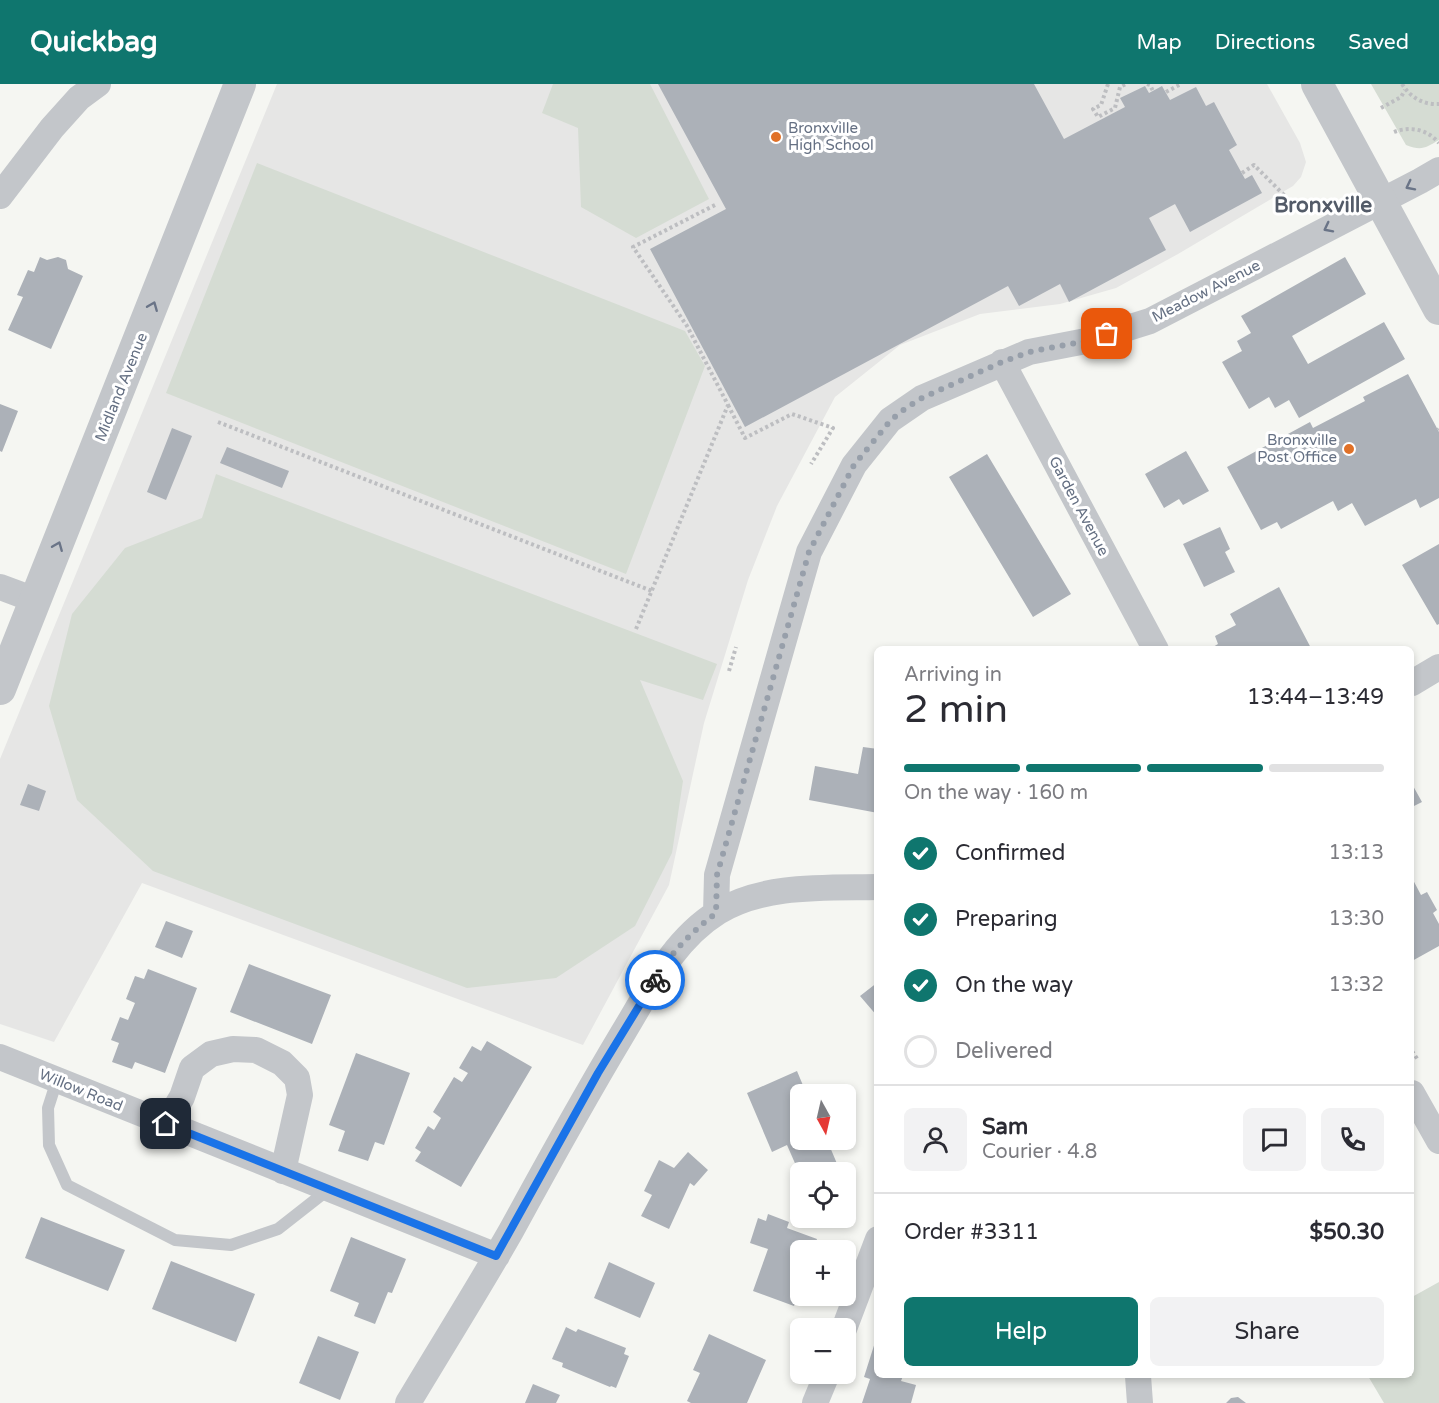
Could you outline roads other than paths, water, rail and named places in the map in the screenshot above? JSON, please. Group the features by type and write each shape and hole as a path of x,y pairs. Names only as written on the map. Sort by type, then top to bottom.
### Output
{"street":[{"path":"0,196 52,128 79,98 98,84"},
{"name":"Midland Avenue","path":"0,636 196,137 231,84"},
{"name":"Midland Avenue","path":"0,689 17,594 212,156 240,84"},
{"path":"1317,84 1439,309"},
{"name":"Meadow Avenue","path":"716,913 717,875 809,552 854,465 891,420 922,398 1002,362 1029,352 1086,341 1150,321 1439,170"},
{"name":"Garden Avenue","path":"1002,362 1154,646"},
{"path":"1414,682 1439,667"},
{"path":"408,1403 496,1256 598,1073 666,962 694,930 716,913 740,901 773,893 874,887"},
{"path":"166,1124 182,1097 192,1068 211,1054 234,1049 256,1050 282,1063 297,1078 300,1095 283,1171"},
{"name":"Willow Road","path":"0,1057 496,1256"},
{"path":"1414,1097 1439,1141"},
{"path":"848,1318 874,1250"},
{"path":"1138,1378 1140,1403"},
{"path":"816,1403 823,1384"}],"lane":[{"path":"57,1080 48,1108 49,1144 67,1185 174,1240 231,1245 278,1229 329,1189"}],"place":[{"name":"Bronxville High School","path":"776,137"},
{"name":"Bronxville Post Office","path":"1349,449"}],"district":[{"name":"Bronxville","path":"1323,205"}]}
